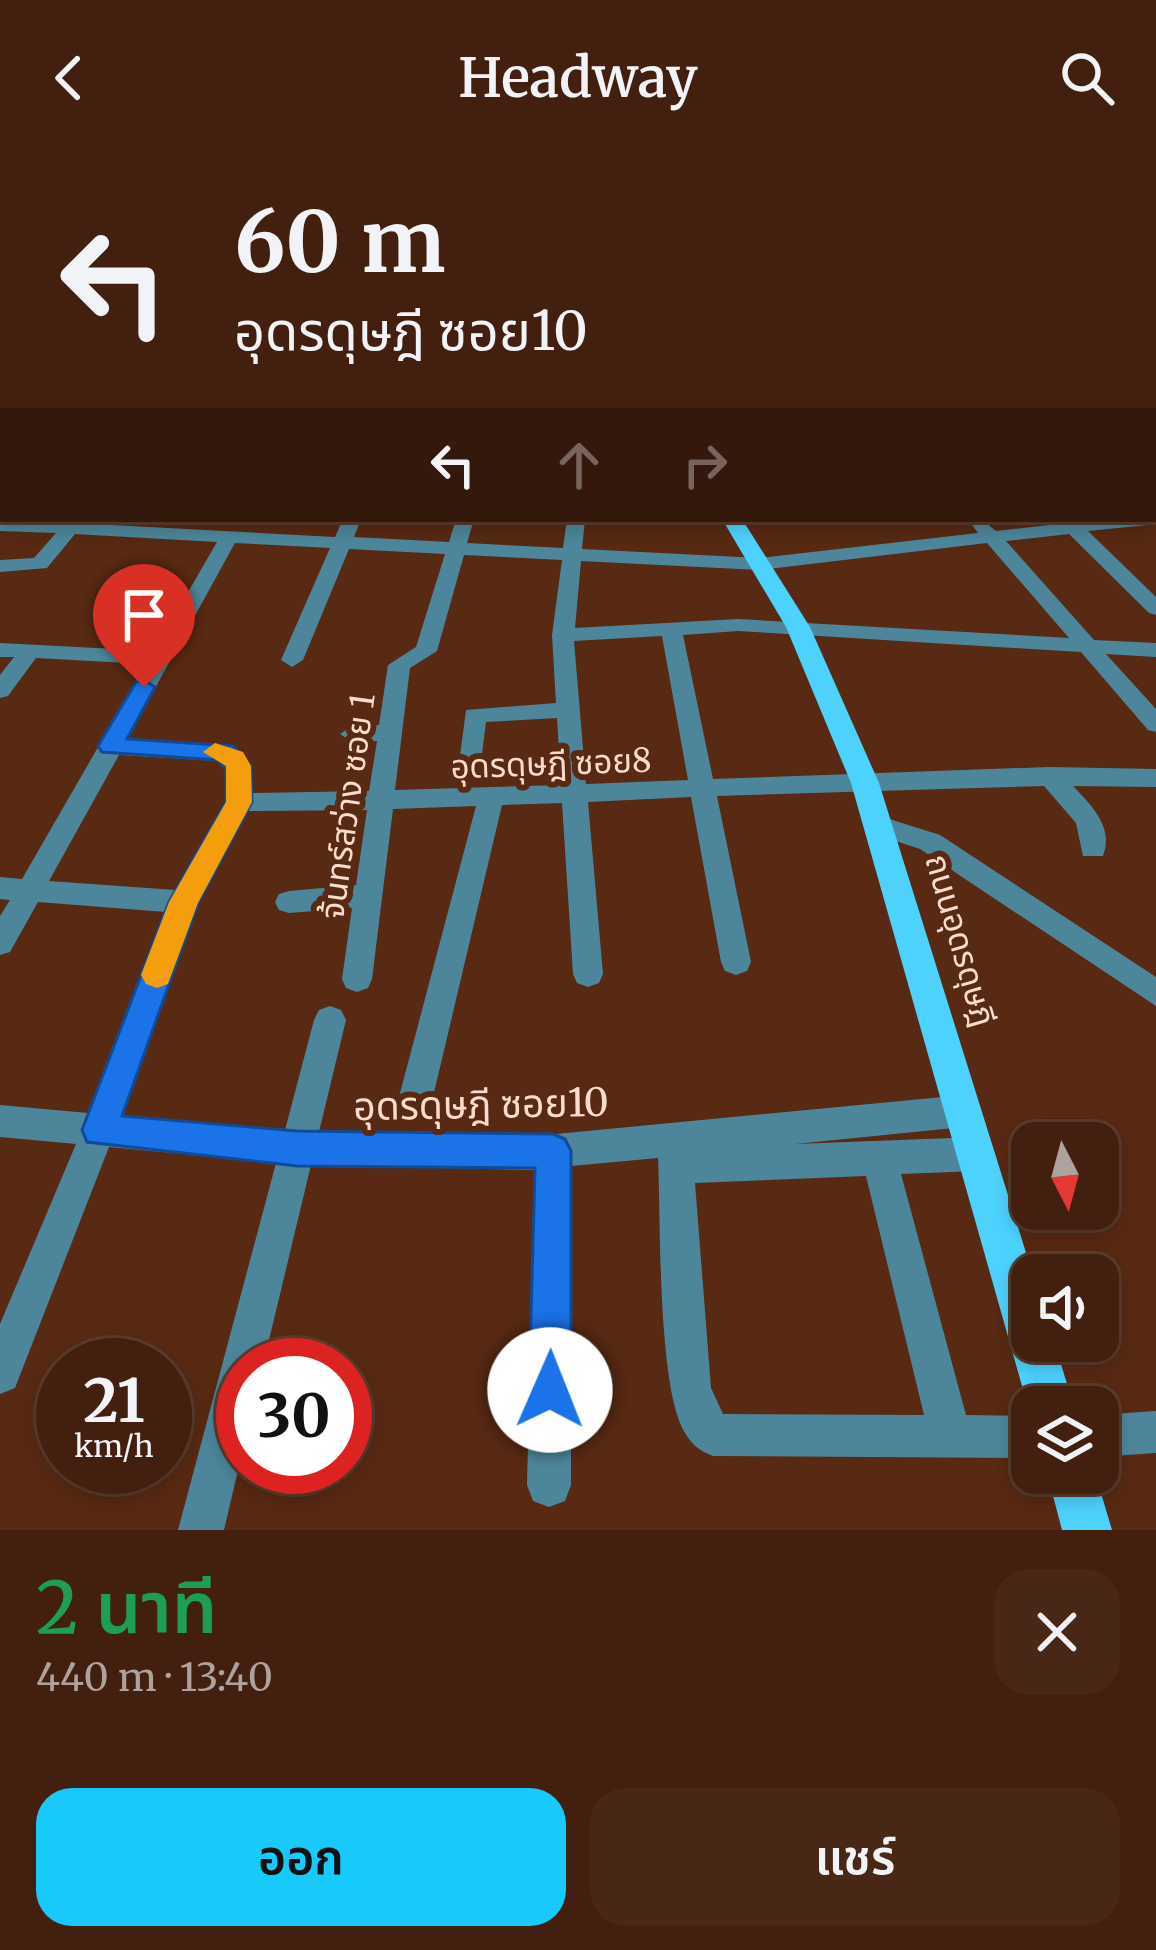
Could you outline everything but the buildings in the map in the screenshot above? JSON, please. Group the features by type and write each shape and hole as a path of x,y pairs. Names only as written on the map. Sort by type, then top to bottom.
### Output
{"main road":[{"name":"ถนนอุดรดุษฎี","path":"734,522 797,627 865,783 1045,1386"},
{"path":"1077,1494 1088,1530"}],"street":[{"path":"292,660 351,522"},
{"name":"จ้นทร์สว่าง ซอย 1","path":"357,979 399,665 426,650 464,522"},
{"path":"576,522 563,635 587,974"},
{"path":"0,525 759,563 983,527 1069,523 1156,609"},
{"path":"983,527 1156,724"},
{"path":"0,566 40,564 70,529"},
{"path":"0,943 15,889 111,746 229,537"},
{"path":"563,635 797,627 1156,650"},
{"path":"671,629 736,962"},
{"path":"0,650 160,658"},
{"path":"0,691 28,652"},
{"path":"472,756 474,715 568,710"},
{"path":"352,734 391,732"},
{"path":"0,1373 99,1130 184,902 239,802 238,766 224,752 111,746"},
{"path":"1049,776 1089,820 1093,849"},
{"name":"อุดรดุษฎี ซอย8","path":"239,802 382,802 1049,776 1156,778"},
{"path":"416,1097 491,798"},
{"path":"880,826 930,842 1156,993"},
{"path":"15,889 184,902"},
{"path":"289,902 369,895"},
{"path":"201,1530 330,1020"},
{"name":"อุดรดุษฎี ซอย10","path":"0,1121 297,1148 675,1153 964,1111"},
{"path":"549,1485 553,1151"},
{"path":"977,1154 879,1158 675,1153 690,1388 699,1417 713,1435 1011,1437"},
{"path":"879,1158 951,1437"},
{"path":"1119,1435 1156,1432"}],"slow traffic":[{"path":"157,975 184,902 239,802 238,766 234,758 215,752"}],"route":[{"path":"144,687 111,746 224,752 238,766 239,802 184,902 99,1130 297,1148 553,1151 550,1390"}]}
